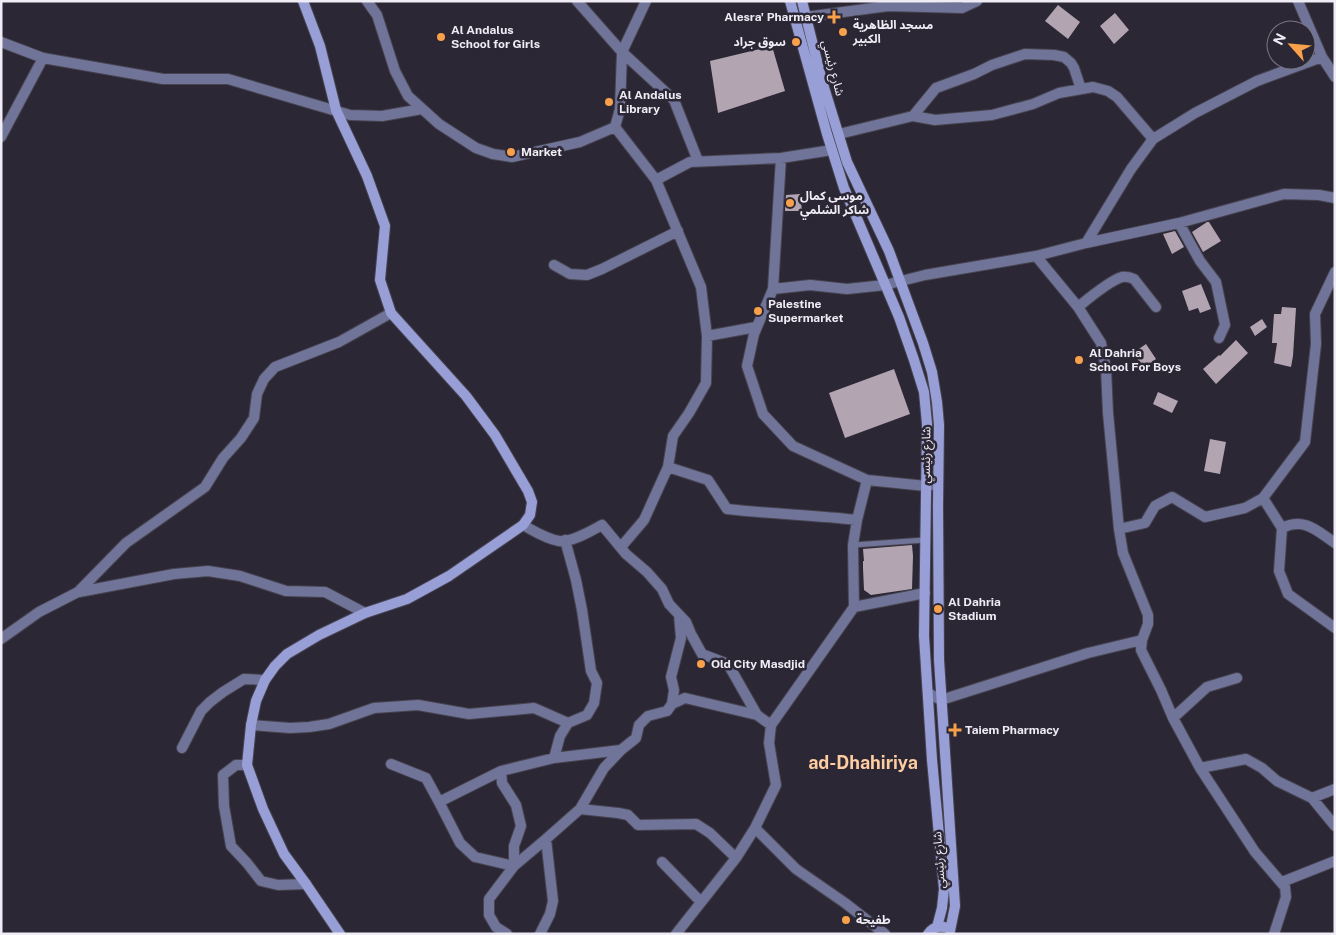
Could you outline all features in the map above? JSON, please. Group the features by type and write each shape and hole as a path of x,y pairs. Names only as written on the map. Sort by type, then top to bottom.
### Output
{"main road":[{"path":"303,1 320,46 336,110 367,176 385,226 380,280 391,314 466,396 496,435 528,491 532,502 530,515 523,525 449,576 407,599 365,613 319,634 287,654 265,680 256,701 251,725 247,765 263,809 284,854 340,934"},
{"name":"شارع رئيسي","path":"790,1 844,188 899,317 924,392 927,424 924,636 944,889 942,908 929,932"},
{"name":"شارع رئيسي","path":"802,1 822,81 847,162 889,251 923,343 932,372 937,402 939,425 939,660 955,906 951,932"},
{"path":"929,932 942,927 951,932"}],"street":[{"path":"367,1 377,15 394,71 408,96 439,124 476,148 493,154 512,157 580,142 615,127"},
{"path":"577,1 622,52 674,100 698,161"},
{"path":"615,127 620,108 622,52 646,1"},
{"path":"806,17 889,4 962,8 977,1"},
{"path":"1298,1 1322,57 1335,77"},
{"path":"1,42 43,58 163,79 228,79 350,115 382,116 422,109"},
{"path":"913,116 936,88 992,65 1025,54 1064,57 1074,68 1081,89"},
{"path":"1086,243 1131,169 1153,139 1195,113 1256,81 1322,57"},
{"path":"1,137 43,58"},
{"path":"839,134 913,116 935,120 992,115 1033,104 1059,93 1093,87 1111,92 1153,139"},
{"path":"615,127 656,180 701,287 707,336 706,384 673,436 668,467 644,520 620,547"},
{"path":"656,180 690,162 781,158 832,150"},
{"path":"781,158 773,289 756,327 747,366 763,414 793,446 867,480 926,486 938,484"},
{"path":"773,289 810,285 847,289 886,285 925,275 1036,256 1179,222 1284,194 1318,195 1335,198"},
{"path":"1179,222 1200,261 1216,282 1225,325 1219,338"},
{"path":"554,265 570,274 587,275 678,231"},
{"path":"1036,256 1078,307 1101,343 1123,553 1148,615 1148,624 1142,640 1141,650 1173,718 1200,768 1255,852 1285,887 1286,897 1274,934"},
{"path":"1119,529 1145,523 1155,506 1172,497 1205,517 1245,508 1263,498 1305,442 1316,344 1315,314 1335,272"},
{"path":"1078,307 1124,276 1134,279 1156,307"},
{"path":"78,592 126,543 205,487 223,458 241,438 254,418 257,394 264,378 275,367 338,342 391,314"},
{"path":"707,336 756,327"},
{"path":"668,467 708,480 727,509 857,520"},
{"path":"676,934 736,858 755,828 776,785 769,743 771,725 854,607 853,545 867,480"},
{"path":"1263,498 1282,528 1279,571 1288,594 1335,628"},
{"path":"1282,528 1290,524 1307,525 1335,543"},
{"path":"523,525 541,535 560,541 577,538 602,525 620,547 662,588 669,604 686,622 702,654 728,664 756,715"},
{"path":"554,758 560,736 568,723 587,715 594,703 597,683 592,671 576,580 565,540"},
{"path":"1,639 39,612 78,592 174,574 208,570 240,576 286,592 325,592 365,613"},
{"path":"854,607 925,594"},
{"path":"507,934 495,931 488,915 489,898 514,866 580,809 604,768 621,750 636,738 639,725 648,716 667,711 672,704 674,690 671,676 681,638 679,615"},
{"path":"928,693 941,700 1088,654 1142,640"},
{"path":"1173,718 1207,687 1236,678"},
{"path":"182,748 201,711 210,702 244,680 265,680"},
{"path":"672,704 685,698 756,715 771,725"},
{"path":"251,725 290,728 309,727 329,724 374,708 418,705 470,714 534,708 568,723"},
{"path":"439,802 501,772 554,758 621,750"},
{"path":"1200,768 1246,759 1262,768 1277,781 1312,798 1335,826"},
{"path":"391,764 426,778 460,843 475,857 514,866"},
{"path":"247,765 236,765 223,775 224,806 231,846 260,881 278,885 306,884"},
{"path":"501,772 502,783 516,805 521,826 514,846 514,866"},
{"path":"1312,798 1335,789"},
{"path":"580,809 618,812 628,815 638,825 696,824 710,833 736,858"},
{"path":"755,828 796,869 846,903 886,934"},
{"path":"540,934 554,901 546,840"},
{"path":"1282,882 1335,861"},
{"path":"662,862 702,902"}],"lane":[{"path":"853,545 926,540"}],"building":[{"path":"1058,5 1080,22 1068,39 1045,21"},
{"path":"1115,13 1129,30 1114,44 1100,26"},
{"path":"772,46 785,91 718,113 710,61"},
{"name":"موسى كمال شاكر الشلمي","path":"800,194 802,211 785,211 786,195"},
{"path":"1209,222 1221,241 1203,252 1192,232"},
{"path":"1175,231 1184,247 1172,254 1163,234"},
{"path":"1201,284 1211,309 1200,313 1198,308 1189,311 1182,291"},
{"path":"1282,307 1296,308 1291,367 1274,363 1277,343 1272,343 1274,314 1281,314"},
{"path":"1262,319 1267,327 1255,336 1250,327"},
{"path":"1236,340 1248,353 1216,384 1203,369"},
{"path":"1146,344 1156,359 1144,368 1133,353"},
{"path":"894,369 910,414 845,438 829,393"},
{"path":"1158,392 1178,401 1172,413 1153,404"},
{"path":"1210,439 1226,442 1220,474 1204,471"},
{"path":"912,545 912,589 871,595 864,590 863,549"}],"place":[{"name":"Alesra' Pharmacy","path":"834,17"},
{"name":"مسجد الظاهرية الكبير","path":"843,32"},
{"name":"Al Andalus School for Girls","path":"441,37"},
{"name":"سوق جراد","path":"796,42"},
{"name":"Al Andalus Library","path":"609,102"},
{"name":"Market","path":"511,152"},
{"name":"موسى كمال شاكر الشلمي","path":"790,203"},
{"name":"Palestine Supermarket","path":"758,311"},
{"name":"Al Dahria School For Boys","path":"1079,360"},
{"name":"Al Dahria Stadium","path":"938,609"},
{"name":"Old City Masdjid","path":"701,664"},
{"name":"Taiem Pharmacy","path":"955,730"},
{"name":"طفيحة","path":"846,920"}],"district":[{"name":"ad-Dhahiriya","path":"863,762"}]}
